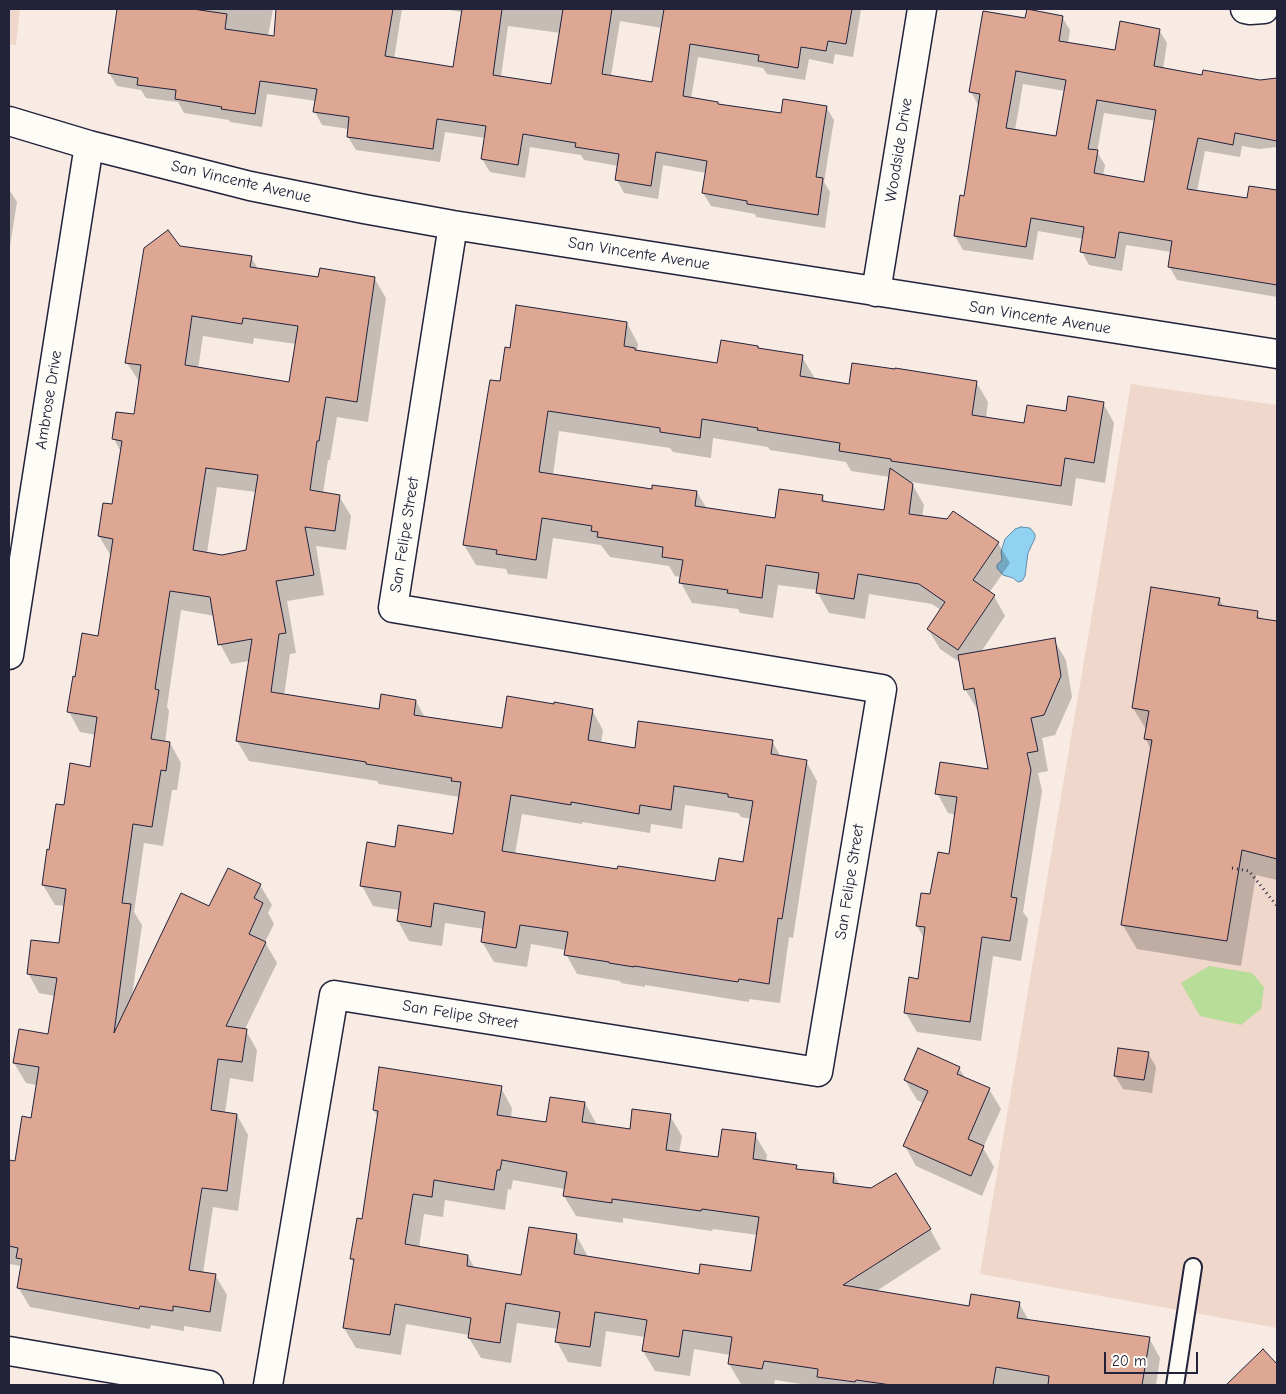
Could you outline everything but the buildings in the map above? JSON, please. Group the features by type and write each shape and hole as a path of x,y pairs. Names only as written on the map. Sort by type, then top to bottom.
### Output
{"street":[{"name":"Woodside Drive","path":"876,292 922,9"},
{"path":"1245,9 1264,9"},
{"name":"San Vincente Avenue","path":"9,121 89,145 250,186 453,225 1277,354"},
{"name":"Ambrose Drive","path":"9,655 89,145"},
{"name":"San Felipe Street","path":"268,1385 334,995 818,1072 882,689 393,608 453,225"},
{"path":"9,1351 209,1385"}],"lane":[{"path":"1175,1385 1193,1267"}],"path":[{"path":"1232,868 1249,871 1277,906"}],"shaded area":[{"path":"9,9 20,9 16,45 9,44"},
{"path":"1131,384 1277,405 1277,1328 980,1274"}],"green space":[{"path":"1209,966 1252,973 1264,987 1261,1009 1241,1025 1200,1016 1181,983"}],"water":[{"path":"1021,527 1030,528 1035,534 1035,538 1028,553 1025,576 1022,581 1018,582 1013,578 1003,575 997,568 997,565 1002,560 1001,552 1005,539 1015,529"}]}
